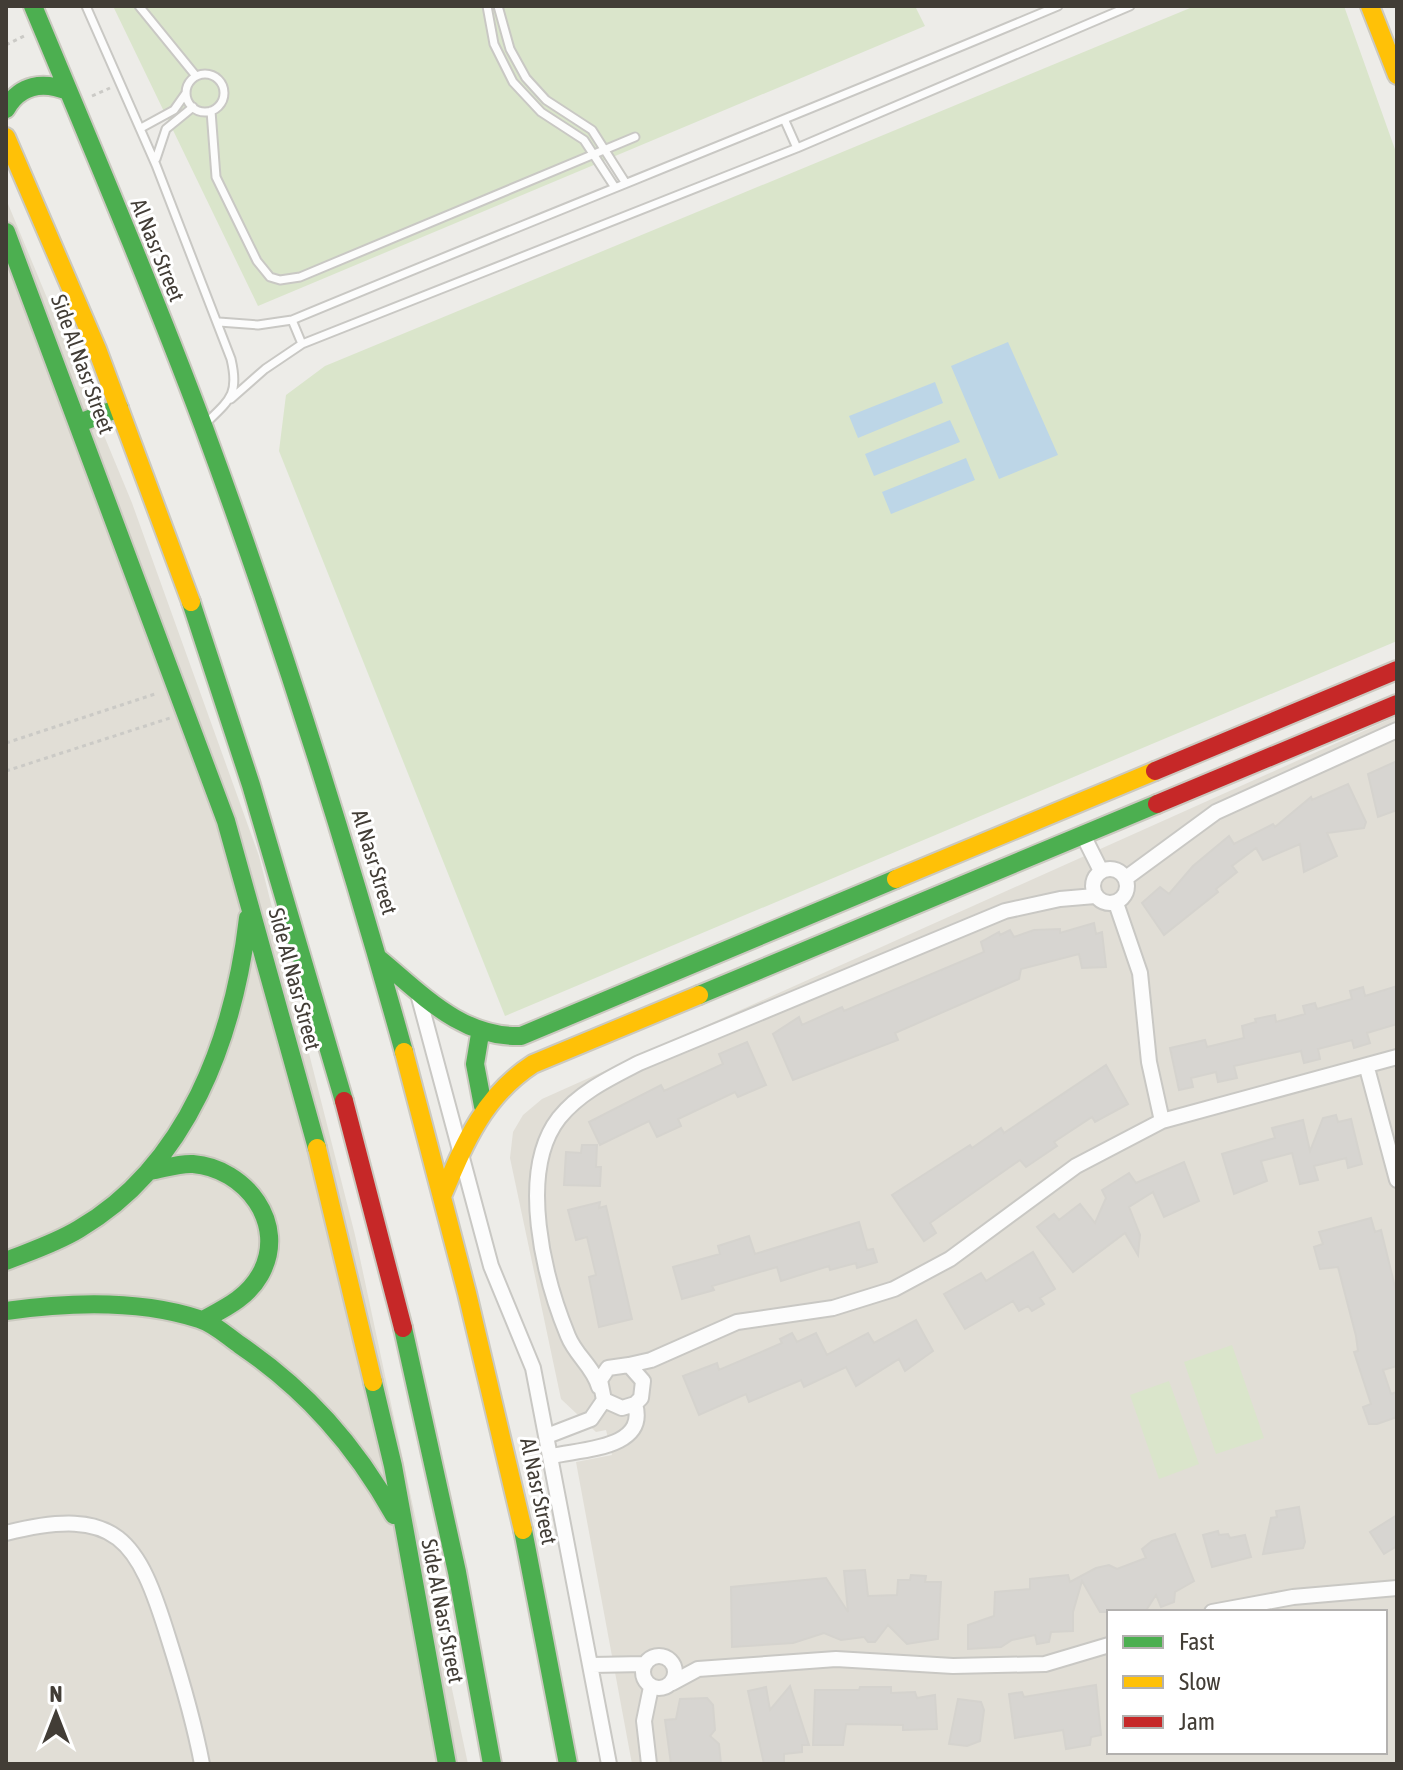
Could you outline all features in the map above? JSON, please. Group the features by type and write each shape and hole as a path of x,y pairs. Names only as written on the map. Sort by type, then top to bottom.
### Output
{"street":[{"name":"Al Nasr Street","path":"33,6 203,426 325,780 443,1194 507,1454 551,1664 568,1764"},
{"path":"1370,6 1397,75"},
{"path":"6,109 18,93 30,86 56,85 71,97"},
{"path":"6,137 70,276 261,809 366,1176 437,1465 492,1764"},
{"name":"Side Al Nasr Street","path":"6,232 226,821 316,1145 393,1466 447,1764"},
{"path":"79,423 119,408"},
{"path":"378,958 480,1034 506,1039 521,1036 1397,670"},
{"path":"443,1194 483,1106 505,1082 533,1064 1397,704"},
{"path":"1126,878 1216,812 1397,730"},
{"path":"1084,837 1101,871"},
{"path":"1112,869 1126,878 1127,893 1116,903 1104,903 1095,896 1093,885 1101,871 1112,869"},
{"path":"659,1356 643,1381 641,1398 635,1404 622,1408 602,1394 563,1324 541,1239 537,1201 541,1160 549,1136 571,1106 608,1079 639,1063 979,921 1060,899 1095,896"},
{"path":"6,1261 89,1223 150,1171 200,1093 220,1047 243,964 249,902"},
{"path":"1116,903 1140,973 1149,1062 1162,1121"},
{"path":"417,989 491,1266 533,1368 609,1764"},
{"path":"480,1034 475,1064 483,1106"},
{"path":"586,1362 608,1368 629,1365 659,1356 737,1322 833,1308 922,1276 1076,1166 1162,1121 1367,1068 1397,1057"},
{"path":"1367,1068 1397,1180"},
{"path":"6,1311 82,1303 203,1320 227,1312 254,1286 269,1252 269,1227 260,1203 245,1183 224,1169 199,1161 174,1162 150,1171"},
{"path":"203,1320 285,1377 321,1410 373,1477 403,1531"},
{"path":"629,1365 643,1381"},
{"path":"547,1436 591,1419 602,1394 608,1368"},
{"path":"552,1456 624,1439 636,1425 635,1404"},
{"path":"6,1533 69,1521 104,1531 133,1553 152,1584 192,1716 202,1764"},
{"path":"1223,1610 1293,1597 1397,1588"},
{"path":"645,1664 642,1674 651,1687 662,1689 688,1673 713,1667 864,1659 953,1666 1045,1664 1107,1646"},
{"path":"592,1665 645,1664 658,1656 713,1667"},
{"path":"668,1659 675,1667 672,1683"},
{"path":"649,1764 644,1721 651,1687"}],"lane":[{"path":"86,6 141,128 219,322 235,376 231,399"},
{"path":"139,6 196,76"},
{"path":"487,6 494,44 513,82 541,112 578,134 596,154 614,186"},
{"path":"498,6 510,49 526,78 546,100 592,130 625,182"},
{"path":"219,322 258,325 292,320 614,186 785,121 1058,6"},
{"path":"203,426 265,369 302,344 797,148 1130,6"},
{"path":"141,128 174,110 196,76 212,75 223,86 222,101 211,111"},
{"path":"186,93 193,107"},
{"path":"193,107 211,111"},
{"path":"156,165 157,146 166,129 193,107"},
{"path":"211,111 214,165 220,188 262,270 280,280 300,277 635,137"},
{"path":"785,121 797,148"},
{"path":"292,320 302,344"}],"path":[{"path":"71,97 121,83"},
{"path":"6,743 176,687"},
{"path":"6,771 186,713"}],"shaded area":[{"path":"6,199 132,503 259,856 355,1235 468,1764 6,1764"},
{"path":"1397,716 1397,1764 632,1764 576,1462 612,1455 606,1430 596,1432 561,1399 510,1158 513,1132 523,1115 542,1099"}],"green space":[{"path":"113,6 915,6 925,26 258,306"},
{"path":"1195,6 1344,6 1397,155 1397,641 505,1016 279,451 286,395 325,366"},
{"path":"1232,1345 1264,1438 1216,1454 1184,1362"},
{"path":"1169,1381 1199,1464 1159,1479 1130,1395"}],"water":[{"path":"1008,342 1058,455 999,479 951,366"},
{"path":"935,382 943,403 858,438 849,416"},
{"path":"950,420 960,442 874,476 865,454"},
{"path":"966,458 975,480 891,514 882,492"}],"building":[{"path":"1397,761 1397,810 1378,817 1368,774"},
{"path":"1348,784 1366,822 1364,828 1327,833 1337,856 1304,872 1300,844 1263,860 1256,848 1232,866 1237,872 1216,889 1218,892 1164,935 1142,903 1160,887 1169,894 1193,866 1229,836 1234,844 1273,824 1275,827 1311,797 1312,800"},
{"path":"1094,923 1096,934 1102,932 1106,967 1082,968 1079,954 1021,969 1019,979 895,1033 898,1040 793,1080 773,1034 799,1017 802,1025 842,1007 844,1011 984,952 981,942 999,932 1000,935 1010,930 1014,937 1034,930 1060,929 1060,933"},
{"path":"1397,986 1397,1024 1367,1033 1370,1043 1354,1048 1352,1040 1318,1049 1320,1059 1304,1063 1301,1051 1234,1066 1237,1078 1218,1082 1216,1072 1191,1078 1193,1087 1179,1090 1170,1048 1205,1040 1207,1047 1244,1038 1242,1026 1256,1022 1255,1019 1275,1015 1276,1022 1305,1014 1303,1006 1315,1003 1317,1009 1352,999 1350,991 1363,987 1365,996"},
{"path":"747,1042 766,1085 738,1097 735,1092 678,1119 681,1126 657,1137 649,1121 600,1145 589,1122 661,1085 664,1091 723,1064 719,1054"},
{"path":"1106,1065 1128,1104 1095,1122 1092,1117 1054,1142 1057,1146 1026,1167 1020,1160 930,1223 936,1233 924,1241 892,1195 970,1145 972,1148 1001,1128 1004,1133"},
{"path":"1336,1115 1338,1122 1351,1119 1362,1164 1348,1168 1346,1158 1314,1166 1318,1180 1300,1184 1292,1153 1261,1161 1267,1181 1234,1194 1222,1154 1275,1138 1272,1128 1303,1120 1310,1151 1323,1118"},
{"path":"582,1145 597,1145 596,1167 601,1167 600,1186 564,1185 566,1152 581,1153"},
{"path":"1184,1162 1199,1201 1164,1217 1153,1192 1129,1207 1140,1235 1138,1255 1125,1233 1073,1272 1037,1227 1054,1214 1059,1220 1080,1204 1095,1223 1106,1198 1102,1190 1129,1173 1136,1183"},
{"path":"600,1202 599,1208 606,1206 632,1319 599,1327 589,1277 596,1275 587,1237 576,1240 568,1210"},
{"path":"1371,1218 1375,1232 1381,1230 1397,1295 1397,1366 1383,1370 1391,1394 1397,1392 1397,1417 1377,1424 1369,1424 1363,1407 1371,1404 1354,1352 1358,1351 1356,1336 1338,1267 1320,1269 1314,1247 1323,1244 1319,1232"},
{"path":"859,1222 867,1250 873,1249 877,1262 857,1268 856,1263 830,1270 829,1266 781,1281 777,1267 712,1286 714,1290 682,1299 673,1267 720,1254 718,1246 749,1236 755,1254"},
{"path":"1033,1252 1055,1289 1040,1298 1044,1304 1032,1311 1028,1306 1019,1311 1013,1301 965,1329 944,1294 981,1273 986,1281"},
{"path":"916,1320 933,1351 905,1371 899,1359 856,1386 846,1367 804,1387 801,1380 749,1402 746,1394 699,1415 683,1376 717,1363 719,1370 782,1343 780,1339 792,1333 797,1342 816,1333 827,1355 868,1333 874,1343"},
{"path":"1299,1507 1305,1542 1303,1548 1263,1554 1271,1518 1277,1517 1276,1511"},
{"path":"1397,1515 1397,1546 1384,1554 1370,1532"},
{"path":"1218,1531 1219,1535 1228,1534 1230,1538 1245,1535 1251,1557 1212,1567 1203,1535"},
{"path":"1175,1534 1194,1581 1175,1592 1174,1602 1161,1607 1156,1595 1146,1610 1100,1612 1082,1581 1073,1612 1073,1631 1051,1632 1049,1642 1037,1644 1035,1635 1012,1640 1001,1647 968,1649 968,1625 994,1616 995,1592 1030,1589 1030,1579 1068,1575 1070,1582 1096,1568 1109,1565 1117,1569 1146,1558 1142,1549 1152,1541"},
{"path":"865,1570 868,1596 897,1595 898,1580 910,1580 911,1575 926,1576 925,1582 941,1582 938,1639 907,1644 888,1625 875,1642 868,1642 864,1637 841,1640 824,1633 793,1643 732,1647 731,1587 826,1578 848,1612 844,1571"},
{"path":"1096,1685 1101,1735 1091,1737 1090,1745 1066,1749 1063,1730 1015,1738 1009,1694 1022,1692 1024,1697"},
{"path":"790,1686 809,1745 802,1745 802,1752 784,1754 784,1764 764,1764 748,1691 766,1687 770,1710"},
{"path":"860,1687 891,1687 891,1693 915,1692 917,1698 935,1695 937,1729 903,1730 903,1725 846,1724 843,1745 813,1745 815,1690 859,1690"},
{"path":"707,1698 713,1705 715,1730 710,1736 719,1744 721,1764 671,1764 665,1720 676,1719 680,1699"},
{"path":"958,1699 981,1702 984,1710 980,1741 967,1746 949,1744"}],"traffic: fast":[{"path":"33,6 162,320 231,502 310,736 404,1052"},
{"path":"6,109 18,94 33,87 50,86 68,91"},
{"path":"6,232 226,821 317,1148"},
{"path":"79,423 119,408"},
{"path":"191,602 251,785 344,1101"},
{"path":"699,995 1157,804"},
{"path":"378,958 427,999 461,1022 499,1035 521,1036 896,879"},
{"path":"6,1261 70,1234 117,1202 149,1170 177,1134 217,1052 231,1008 248,918"},
{"path":"480,1034 475,1064 483,1106"},
{"path":"150,1171 188,1164 212,1168 245,1187 265,1219 269,1237 268,1256 260,1275 242,1296 203,1320"},
{"path":"6,1311 79,1304 128,1305 176,1313 210,1324 264,1362 307,1400 346,1442 394,1515"},
{"path":"403,1328 457,1572 492,1764"},
{"path":"373,1382 393,1466 447,1764"},
{"path":"523,1530 568,1764"}],"traffic: slow":[{"path":"1370,6 1397,75"},
{"path":"6,137 97,349 191,602"},
{"path":"896,879 1155,771"},
{"path":"443,1194 478,1122 501,1090 516,1077 533,1064 699,995"},
{"path":"404,1052 467,1293 523,1530"},
{"path":"317,1148 373,1382"}],"traffic: jam":[{"path":"1155,771 1397,670"},
{"path":"1157,804 1397,704"},
{"path":"344,1101 403,1328"}]}
